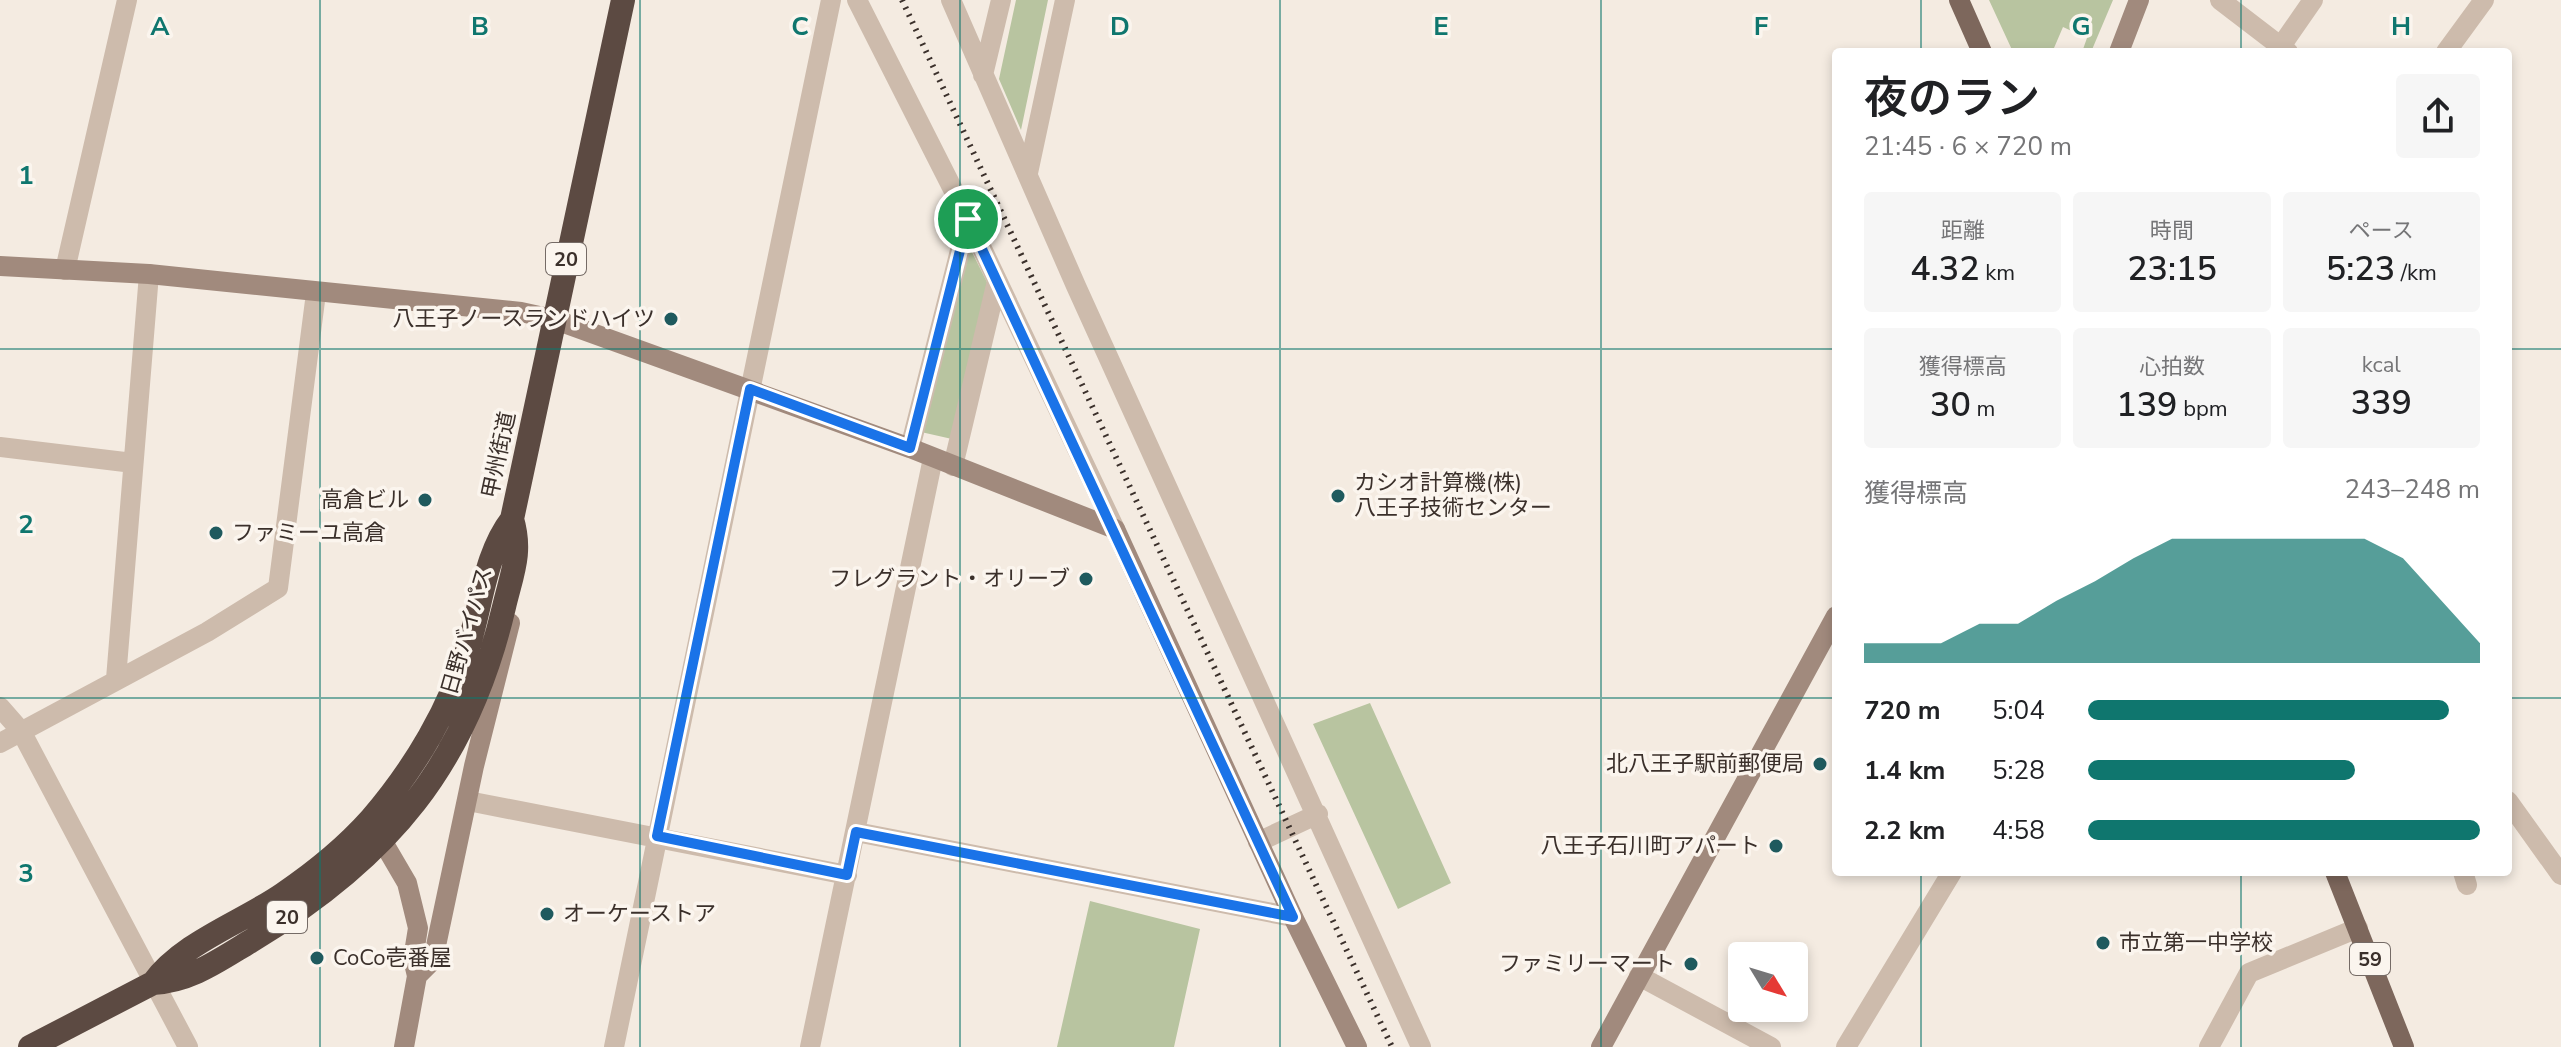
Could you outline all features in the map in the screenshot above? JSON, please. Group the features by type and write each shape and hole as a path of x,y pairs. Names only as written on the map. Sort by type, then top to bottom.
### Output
{"highway":[{"name":"甲州街道","path":"370,820 411,765 458,679 497,539 512,519 623,0"},
{"name":"日野バイパス","path":"30,1047 153,983 179,982 267,931 340,880 383,841 431,782 463,728 482,685 519,543 512,519"},
{"name":"日野バイパス","path":"153,983 166,964 283,895 325,863 370,820"}],"main road":[{"path":"1959,0 1980,48"},
{"name":"59","path":"2337,876 2404,1047"}],"street":[{"path":"65,270 127,0"},
{"path":"614,1047 831,0"},
{"path":"857,0 968,219 1115,529 1293,917 1357,1047"},
{"path":"951,0 1076,286 1421,1047"},
{"path":"983,75 1001,0"},
{"path":"1028,173 1065,0"},
{"path":"2121,48 2139,0"},
{"path":"2220,0 2279,48"},
{"path":"2282,48 2313,0"},
{"path":"2449,48 2484,0"},
{"path":"910,448 968,219"},
{"path":"0,266 149,274 521,312 553,319 910,448 1115,529"},
{"path":"116,679 149,274"},
{"path":"953,466 997,281"},
{"path":"0,743 207,632 278,588 316,293"},
{"path":"3,452 133,463"},
{"path":"810,1047 933,458"},
{"path":"417,976 433,960 517,589 512,571"},
{"path":"1601,1047 1832,625"},
{"path":"0,707 21,731 188,1047"},
{"path":"468,801 847,875"},
{"path":"2512,807 2561,875"},
{"path":"1258,842 1318,814"},
{"path":"370,820 414,901 418,928 413,959 417,976 404,1047"},
{"path":"856,832 1293,917"},
{"path":"1846,1047 1950,876"},
{"path":"2210,1046 2249,973 2358,928"},
{"path":"1639,976 1771,1047"}],"green space":[{"path":"1016,0 1048,0 1021,130 999,79"},
{"path":"1989,0 2113,0 2093,48 2083,48 2087,38 2063,27 2054,48 2011,48"},
{"path":"967,242 990,288 952,439 921,432"},
{"path":"1370,703 1451,883 1398,909 1313,724"},
{"path":"1090,901 1200,929 1174,1047 1057,1047"}],"railway":[{"path":"902,0 1392,1047"}],"place":[{"name":"八王子ノースランドハイツ","path":"671,319"},
{"name":"カシオ計算機(株) 八王子技術センター","path":"1338,496"},
{"name":"高倉ビル","path":"425,500"},
{"name":"ファミーユ高倉","path":"216,533"},
{"name":"フレグラント・オリーブ","path":"1086,579"},
{"name":"北八王子駅前郵便局","path":"1820,764"},
{"name":"八王子石川町アパート","path":"1776,846"},
{"name":"オーケーストア","path":"547,914"},
{"name":"市立第一中学校","path":"2103,943"},
{"name":"CoCo壱番屋","path":"317,958"},
{"name":"ファミリーマート","path":"1691,964"}],"route":[{"path":"968,219 1115,529 1293,917 856,832 847,875 657,836 750,389 910,448 968,219"}]}
